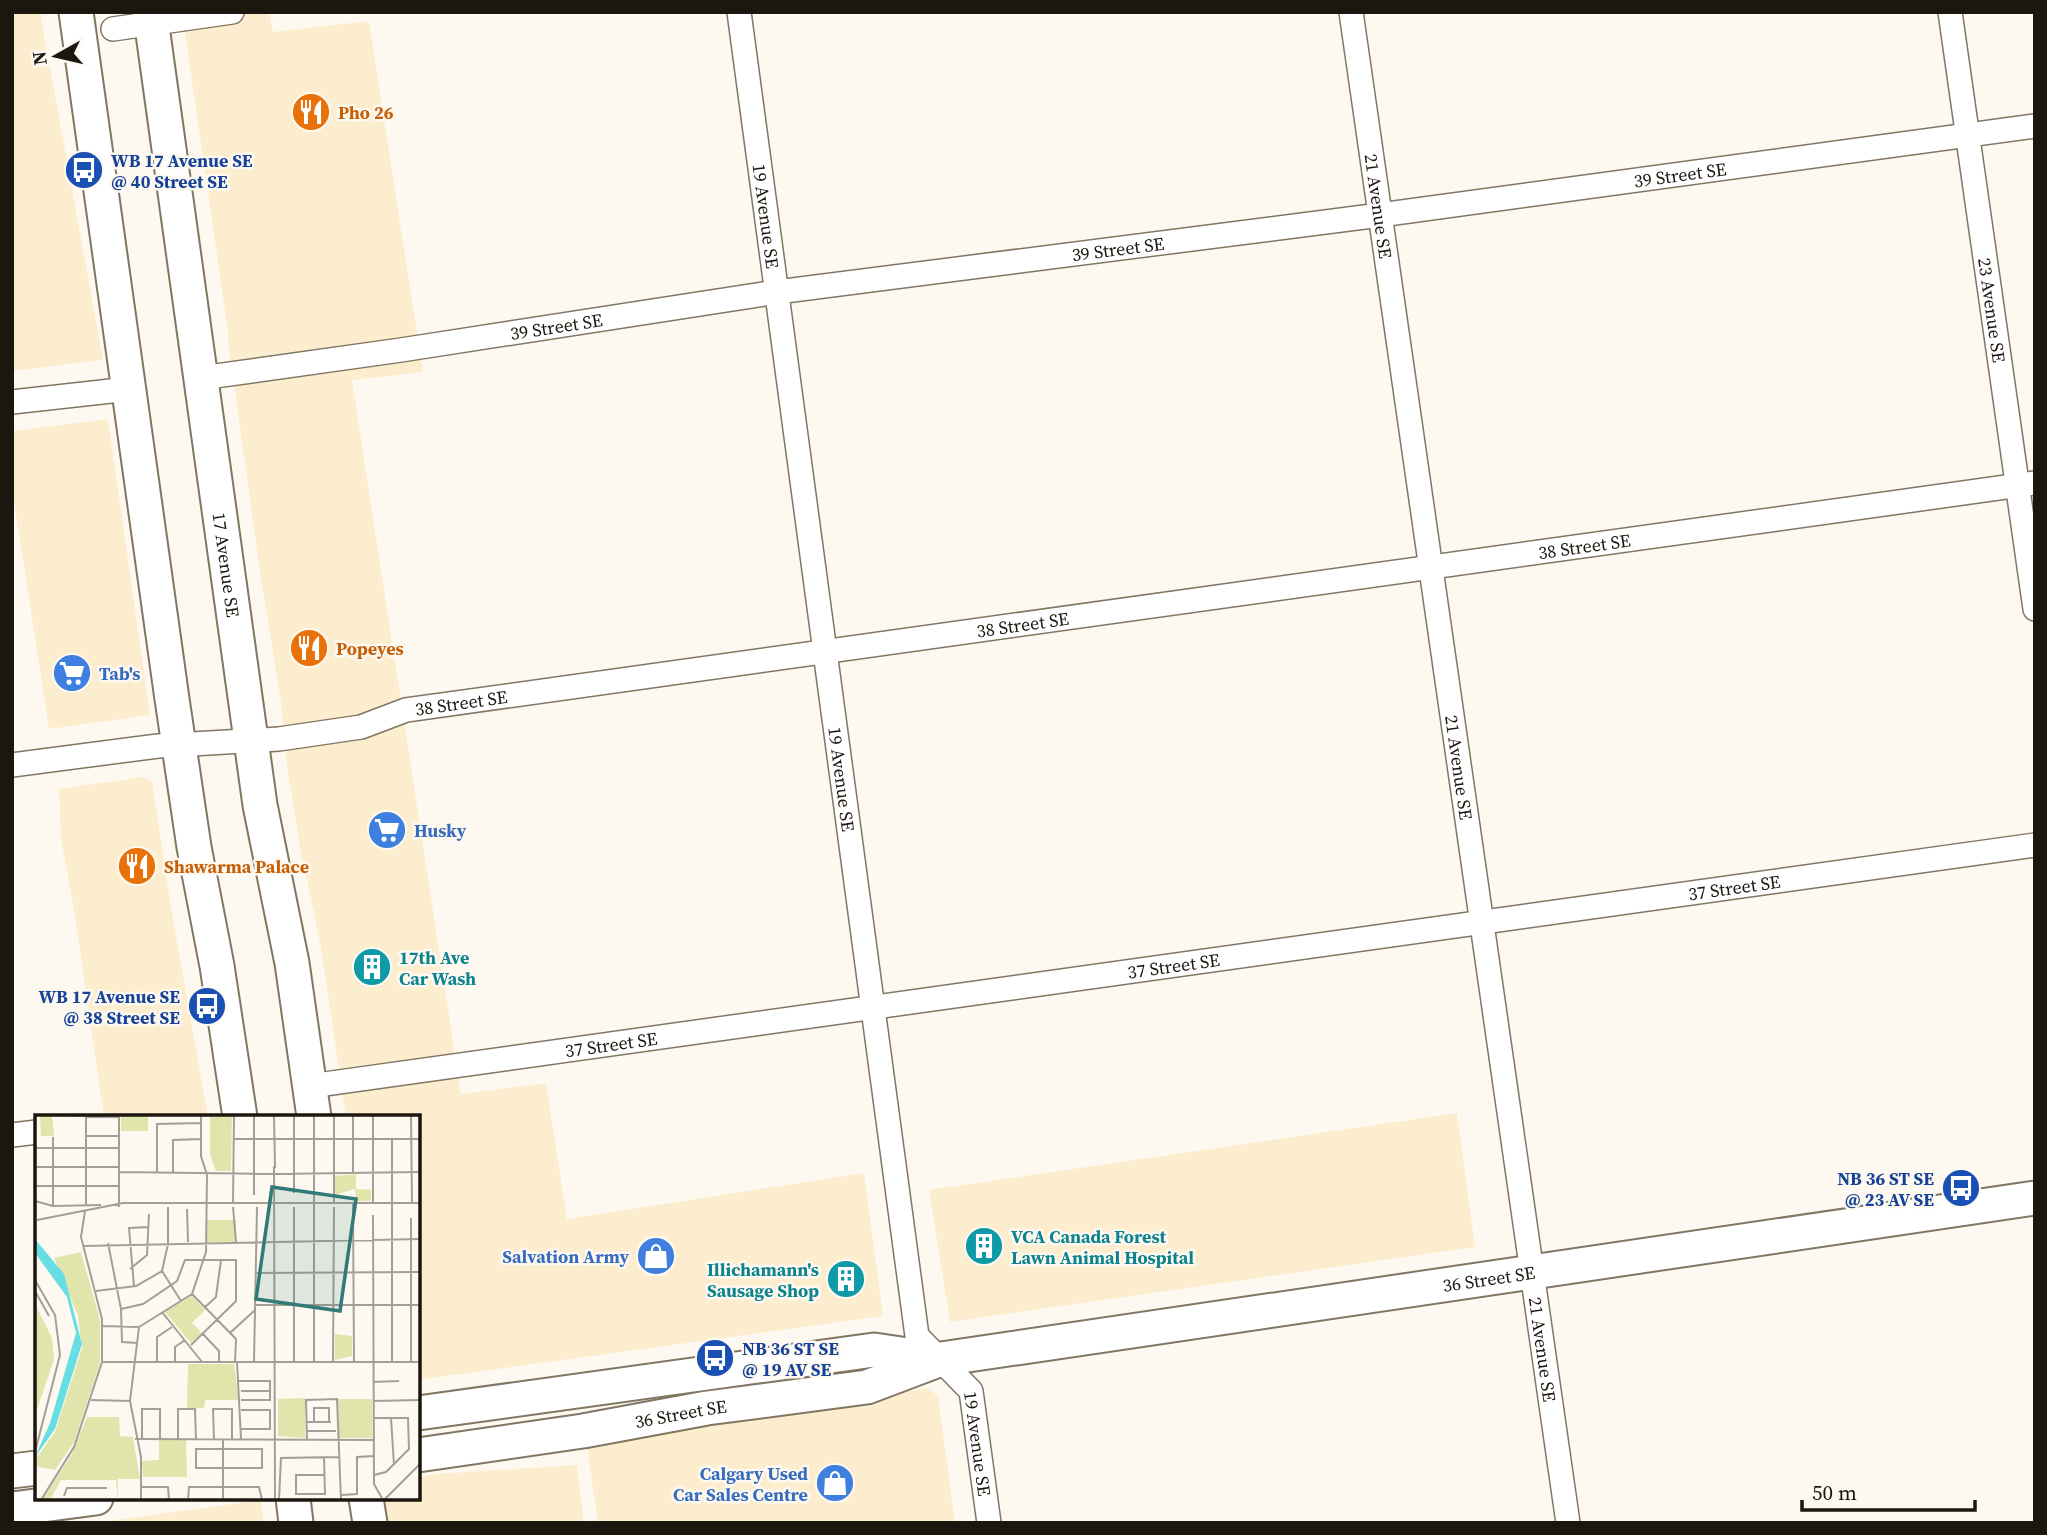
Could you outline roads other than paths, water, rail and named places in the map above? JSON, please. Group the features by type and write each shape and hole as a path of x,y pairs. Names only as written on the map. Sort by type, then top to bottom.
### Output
{"main road":[{"path":"76,12 194,846 217,966 240,1115"},
{"name":"17 Avenue SE","path":"151,18 260,805 292,963 312,1101"},
{"name":"36 Street SE","path":"420,1455 583,1431 707,1408 867,1387 941,1359 2035,1198"},
{"name":"36 Street SE","path":"420,1413 874,1350 941,1359"},
{"path":"12,1471 35,1468"},
{"path":"12,1509 81,1500"},
{"path":"293,1500 296,1523"},
{"path":"366,1500 370,1523"}],"street":[{"path":"113,29 151,18 232,12"},
{"name":"19 Avenue SE","path":"739,12 918,1336 971,1391 989,1523"},
{"name":"21 Avenue SE","path":"1351,12 1568,1523"},
{"name":"23 Avenue SE","path":"1950,12 2026,484 2035,609"},
{"name":"39 Street SE","path":"201,379 777,292 1380,215 2035,126"},
{"path":"12,402 129,389"},
{"name":"38 Street SE","path":"12,765 180,744 279,739 360,727 406,710 2026,484"},
{"name":"37 Street SE","path":"312,1101 873,1007 2035,845"},
{"path":"12,1135 35,1132"}],"place":[{"name":"Pho 26","path":"311,112"},
{"name":"WB 17 Avenue SE @ 40 Street SE","path":"84,170"},
{"name":"Popeyes","path":"309,648"},
{"name":"Tab's","path":"72,673"},
{"name":"Husky","path":"387,830"},
{"name":"Shawarma Palace","path":"137,866"},
{"name":"17th Ave Car Wash","path":"372,967"},
{"name":"WB 17 Avenue SE @ 38 Street SE","path":"207,1006"},
{"name":"NB 36 ST SE @ 23 AV SE","path":"1961,1188"},
{"name":"VCA Canada Forest Lawn Animal Hospital","path":"984,1246"},
{"name":"Salvation Army","path":"656,1256"},
{"name":"Illichamann's Sausage Shop","path":"846,1279"},
{"name":"NB 36 ST SE @ 19 AV SE","path":"715,1358"},
{"name":"Calgary Used Car Sales Centre","path":"835,1483"}]}
